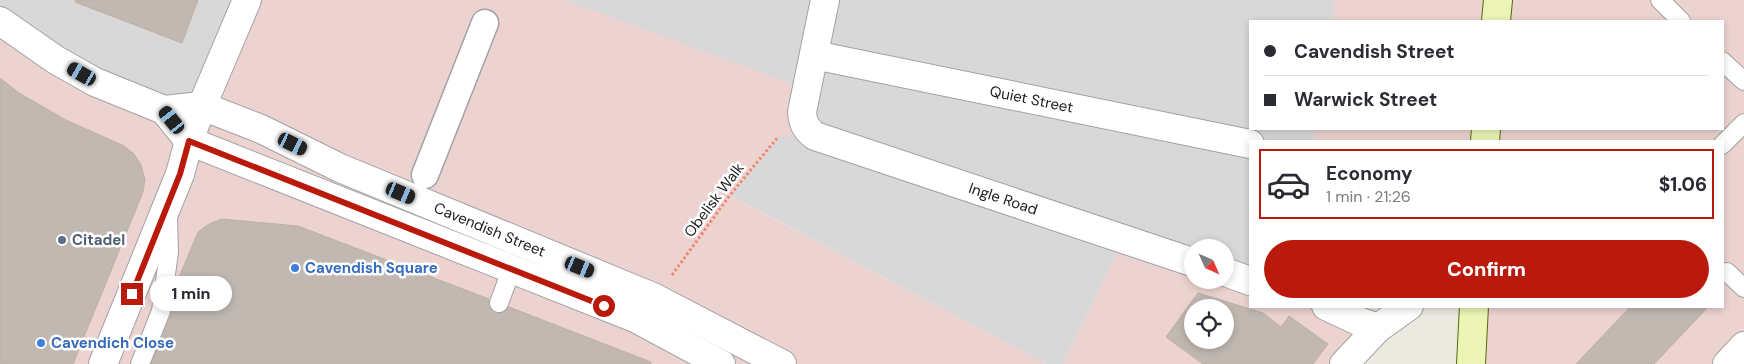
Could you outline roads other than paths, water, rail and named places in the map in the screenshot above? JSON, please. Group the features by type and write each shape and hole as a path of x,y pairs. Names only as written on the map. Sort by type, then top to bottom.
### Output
{"main road":[{"path":"1496,20 1498,0"},
{"path":"1471,364 1474,308"}],"street":[{"path":"103,364 168,206 202,106 247,0"},
{"path":"814,55 825,0"},
{"name":"Cavendish Street","path":"0,21 56,60 95,82 164,110 202,106 261,129 340,168 653,297 782,364"},
{"path":"426,176 485,23"},
{"name":"Ingle Road","path":"814,55 802,112 803,122 807,130 815,136 1184,259"},
{"name":"Quiet Street","path":"814,55 1249,144"},
{"name":"Cavendish Street","path":"164,110 189,141 635,318 721,364"},
{"path":"1234,275 1249,281"},
{"path":"1330,308 1378,328"},
{"path":"1344,364 1378,328 1406,308"},
{"path":"1727,364 1744,346"}],"lane":[{"path":"1660,0 1680,20"},
{"path":"1724,63 1744,81"},
{"path":"1724,144 1744,123"},
{"path":"140,364 161,311 169,252 168,206"},
{"path":"499,303 512,268"},
{"path":"1727,272 1744,288"}],"place":[{"name":"Citadel","path":"62,240"},
{"name":"Cavendish Square","path":"295,268"},
{"name":"Cavendich Close","path":"41,343"}]}
